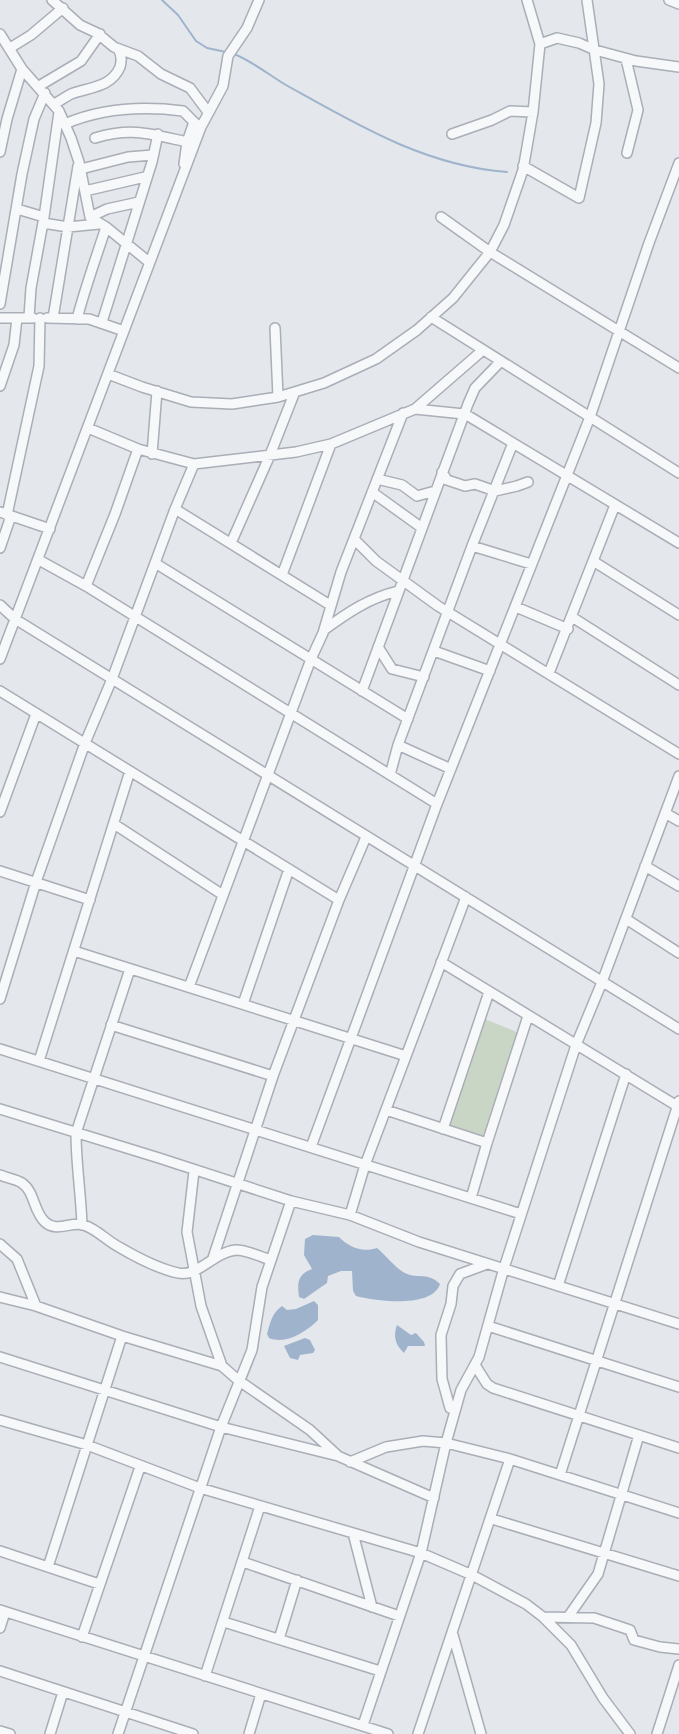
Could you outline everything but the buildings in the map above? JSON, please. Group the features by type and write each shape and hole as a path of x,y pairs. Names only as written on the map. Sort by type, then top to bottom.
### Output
{"street":[{"path":"52,0 81,25 100,34 118,49 132,53 161,74 182,83 194,92 208,112"},
{"path":"184,174 187,142 223,86 228,56 247,28 259,0"},
{"path":"108,374 191,402 232,404 278,398 343,375 376,359 453,298 490,252 504,225 524,166 533,112 540,44 527,0"},
{"path":"524,166 579,198 596,123 598,84 587,0"},
{"path":"669,0 679,4"},
{"path":"10,48 31,35 63,8"},
{"path":"0,34 22,69 57,107 80,166 90,217 149,262"},
{"path":"0,304 18,209 22,174 42,90 81,61 100,34"},
{"path":"540,44 557,38 626,58 679,67"},
{"path":"29,317 31,288 44,220 57,107 70,95 109,82 116,74 121,62 118,49"},
{"path":"626,58 638,110 627,153"},
{"path":"0,152 22,69"},
{"path":"65,124 94,114 128,109 180,111 186,113 198,125"},
{"path":"452,134 510,111 533,112"},
{"path":"0,659 184,174 198,125"},
{"path":"95,138 131,132 158,134 187,142"},
{"path":"102,322 158,134"},
{"path":"80,166 128,157 153,156"},
{"path":"311,1147 437,804 590,417 649,243 679,163"},
{"path":"53,318 80,166"},
{"path":"85,191 145,177"},
{"path":"90,217 107,209 139,202"},
{"path":"18,209 44,220 68,226 103,226"},
{"path":"441,217 490,252 679,368"},
{"path":"77,319 85,287 95,264 103,226"},
{"path":"431,317 679,472"},
{"path":"0,318 77,319 102,322 124,331"},
{"path":"0,387 14,345 17,318"},
{"path":"0,548 39,366 40,318"},
{"path":"275,328 278,398"},
{"path":"415,409 483,350"},
{"path":"362,691 464,414 475,388 501,361"},
{"path":"152,454 157,391"},
{"path":"231,543 294,394"},
{"path":"88,428 152,454 194,464 270,455 331,444 403,412 415,409 464,414 679,543"},
{"path":"189,987 311,659 324,630 330,605 403,412"},
{"path":"390,775 398,746 472,546 513,443"},
{"path":"282,575 331,444"},
{"path":"86,586 116,514 138,449"},
{"path":"0,999 36,882 85,743 112,679 194,464"},
{"path":"442,472 447,480 465,486 475,484 495,491 528,482"},
{"path":"377,479 402,485 417,496 435,491"},
{"path":"372,492 422,528"},
{"path":"549,673 615,505"},
{"path":"175,509 330,605"},
{"path":"6,514 50,529"},
{"path":"354,539 376,561 402,581 679,754"},
{"path":"472,546 531,564"},
{"path":"39,560 135,616 437,804"},
{"path":"593,561 679,615"},
{"path":"155,563 408,719"},
{"path":"324,630 366,602 398,591"},
{"path":"0,605 15,619 679,1029"},
{"path":"516,607 567,629"},
{"path":"572,617 679,685"},
{"path":"378,647 392,669 424,677"},
{"path":"434,651 490,671"},
{"path":"0,692 339,900"},
{"path":"0,812 36,714"},
{"path":"398,746 451,769"},
{"path":"39,1061 130,771"},
{"path":"363,1725 421,1553 446,1443 461,1390 476,1365 504,1268 576,1045 679,776"},
{"path":"665,813 679,821"},
{"path":"114,824 223,895"},
{"path":"213,1258 273,1076 339,900 366,837"},
{"path":"645,866 679,886"},
{"path":"243,1004 289,869"},
{"path":"0,871 90,900"},
{"path":"350,1215 365,1165 466,897"},
{"path":"626,919 679,953"},
{"path":"74,951 406,1056"},
{"path":"441,962 576,1045 678,1103 560,1475"},
{"path":"82,1225 76,1133 130,969"},
{"path":"443,1129 489,992"},
{"path":"471,1198 528,1016"},
{"path":"111,1025 273,1076"},
{"path":"0,1049 521,1214"},
{"path":"558,1286 626,1074"},
{"path":"0,1110 291,1201 350,1215 419,1242 679,1324"},
{"path":"386,1110 487,1143"},
{"path":"194,1171 188,1232 201,1306 222,1366"},
{"path":"0,1175 20,1182 28,1189 37,1213 45,1223 54,1227 82,1225 98,1232 118,1247 178,1274 194,1272 213,1258 239,1250 271,1260"},
{"path":"118,1734 221,1427 252,1350 258,1307 291,1201"},
{"path":"0,1244 17,1259 36,1306"},
{"path":"450,1408 442,1378 441,1335 452,1304 453,1286 460,1274 488,1263"},
{"path":"0,1297 36,1306 122,1336 222,1366 238,1380 310,1430 338,1456"},
{"path":"488,1326 679,1387"},
{"path":"48,1567 122,1336"},
{"path":"0,1358 221,1427 338,1456 434,1498"},
{"path":"476,1365 493,1388 679,1448"},
{"path":"0,1420 87,1445 200,1488 421,1553 472,1575 526,1604 543,1617 571,1645 603,1698 630,1734"},
{"path":"568,1617 595,1579 639,1435"},
{"path":"350,1462 386,1448 423,1441 446,1443 510,1459 679,1513"},
{"path":"418,1734 492,1519 510,1459"},
{"path":"82,1637 140,1467"},
{"path":"205,1676 260,1506"},
{"path":"492,1519 679,1576"},
{"path":"353,1533 372,1607"},
{"path":"0,1551 99,1584"},
{"path":"243,1562 399,1616"},
{"path":"279,1639 297,1580"},
{"path":"0,1628 3,1611 388,1734"},
{"path":"543,1617 594,1618 630,1630 634,1640 679,1649"},
{"path":"224,1622 380,1671"},
{"path":"453,1634 481,1734"},
{"path":"657,1734 679,1665"},
{"path":"0,1671 194,1734"},
{"path":"50,1734 63,1692"},
{"path":"249,1734 261,1694"},
{"path":"0,1731 10,1734"}],"green space":[{"path":"480,1017 519,1033 485,1142 440,1127"}],"water":[{"path":"313,1235 339,1237 347,1244 361,1249 377,1248 403,1272 431,1278 440,1284 435,1292 415,1300 376,1300 356,1296 353,1291 352,1271 341,1271 328,1276 327,1283 304,1299 299,1297 298,1287 301,1276 312,1269 304,1255 305,1239"},
{"path":"314,1301 318,1305 318,1320 313,1325 289,1339 269,1338 267,1334 270,1322 282,1306 287,1310 296,1309"},
{"path":"397,1325 411,1335 416,1333 425,1346 408,1346 404,1353 396,1340"},
{"path":"305,1338 310,1340 315,1350 313,1353 300,1355 298,1360 290,1358 284,1346"}],"waterway":[{"path":"162,0 178,15 196,41 207,48 226,52"},
{"path":"234,54 286,85 392,141 448,161 507,172"}]}
